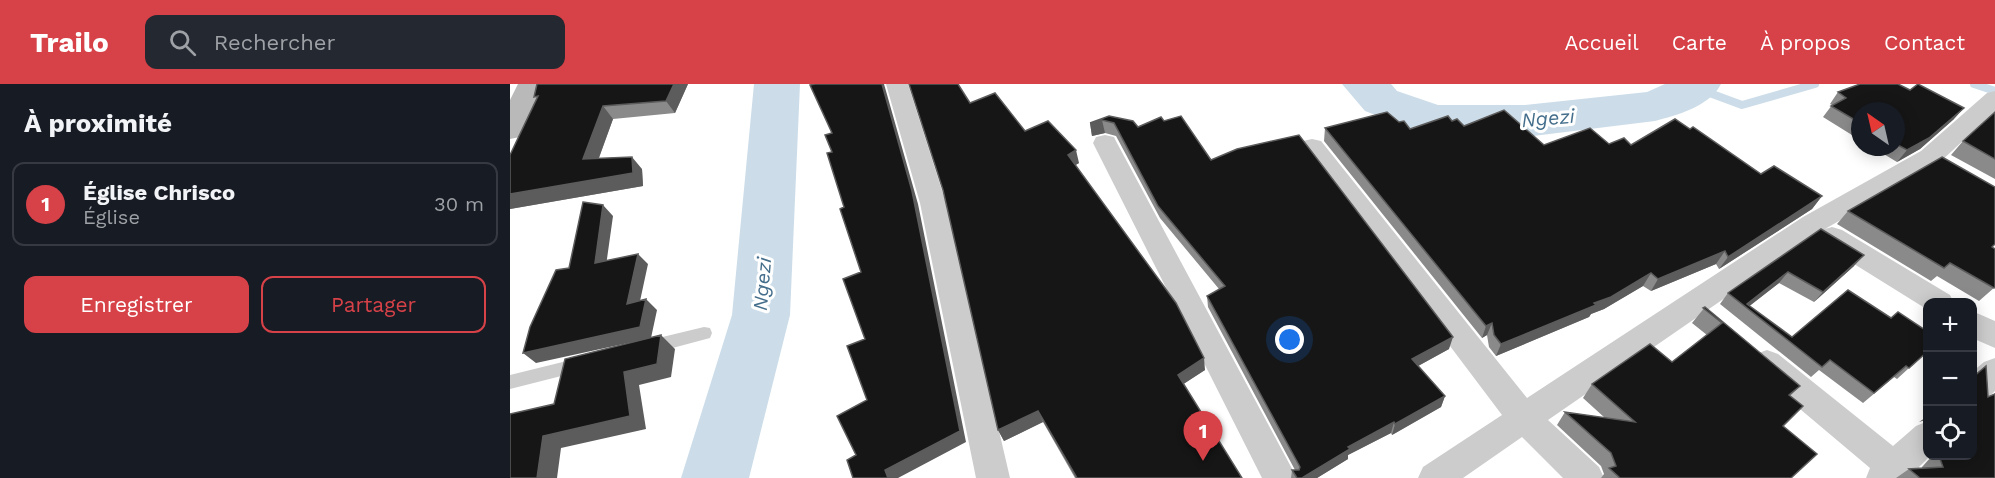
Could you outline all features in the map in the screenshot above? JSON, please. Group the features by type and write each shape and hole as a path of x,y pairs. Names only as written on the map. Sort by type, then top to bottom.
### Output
{"street":[{"path":"897,84 933,203 993,478"},
{"path":"510,130 536,86"},
{"path":"1435,478 1523,417 1705,312 1812,224 1939,162 1995,98"},
{"path":"1105,143 1280,478"},
{"path":"1312,147 1523,417 1587,478"},
{"path":"1812,224 1932,298"},
{"path":"1977,326 1995,336"},
{"path":"1741,341 1894,475 1923,442"},
{"path":"1977,388 1995,371"}],"lane":[{"path":"635,351 704,333"},
{"path":"510,382 601,359"}],"building":[{"path":"537,84 674,84 666,101 603,106 583,159 632,157 633,173 510,194 510,155 538,96 534,97"},
{"path":"882,84 912,191 960,431 885,470 888,478 853,478 847,460 856,455 837,416 867,400 847,346 865,339 843,279 861,272 840,209 844,207 827,153 832,152 825,135 832,133 810,85"},
{"path":"909,84 958,84 970,103 995,93 1025,131 1048,121 1076,150 1068,155 1176,303 1204,358 1178,375 1242,478 1077,478 1038,411 998,430 943,190"},
{"path":"1860,84 1898,84 1910,90 1918,84 1964,108 1929,138 1907,150 1905,149 1905,102 1851,102 1851,118 1831,106 1846,98 1838,92"},
{"path":"1504,110 1544,145 1590,128 1609,144 1624,138 1631,145 1675,119 1690,129 1693,127 1761,174 1774,166 1822,196 1728,257 1725,251 1658,279 1651,273 1611,297 1594,303 1596,305 1501,344 1494,335 1492,323 1486,326 1325,128 1387,112 1399,122 1404,121 1410,129 1448,116 1452,121 1457,119 1464,126"},
{"path":"1995,112 1995,159 1963,141"},
{"path":"1109,116 1133,121 1138,127 1161,117 1164,121 1181,116 1211,160 1237,149 1299,135 1453,337 1412,359 1445,396 1348,447 1350,449 1302,478 1297,478 1292,470 1299,470 1300,467 1207,296 1225,286 1158,206 1114,123 1102,120 1090,123"},
{"path":"1942,157 1995,187 1995,244 1992,247 1995,249 1994,288 1950,263 1944,268 1848,211"},
{"path":"583,202 603,205 595,263 638,254 627,304 646,299 640,327 523,353 530,327 556,270 569,268"},
{"path":"1821,229 1864,255 1823,292 1788,272 1747,304 1792,337 1848,290 1891,318 1898,312 1923,329 1923,355 1909,368 1906,366 1874,393 1830,360 1822,367 1728,293"},
{"path":"1705,307 1800,386 1789,395 1803,406 1783,426 1817,454 1791,478 1620,478 1609,468 1616,466 1611,453 1565,412 1635,422 1592,384 1650,344 1672,362 1722,323 1703,308"},
{"path":"661,335 657,364 624,372 630,416 543,436 537,478 510,478 510,414 554,404 565,359"},
{"path":"1986,366 1988,397 1995,394 1995,478 1920,478 1909,469 1943,467 1940,460 1977,460 1977,374"}],"waterway":[{"name":"Ngezi","path":"715,478 761,315 777,84"},
{"name":"Ngezi","path":"1365,84 1381,101 1433,121 1525,121 1655,106 1696,88 1698,84"},
{"path":"1696,88 1742,105 1815,84"},
{"path":"1974,84 1995,91"}],"place":[{"name":"Église Chrisco","path":"1203,461"}]}
